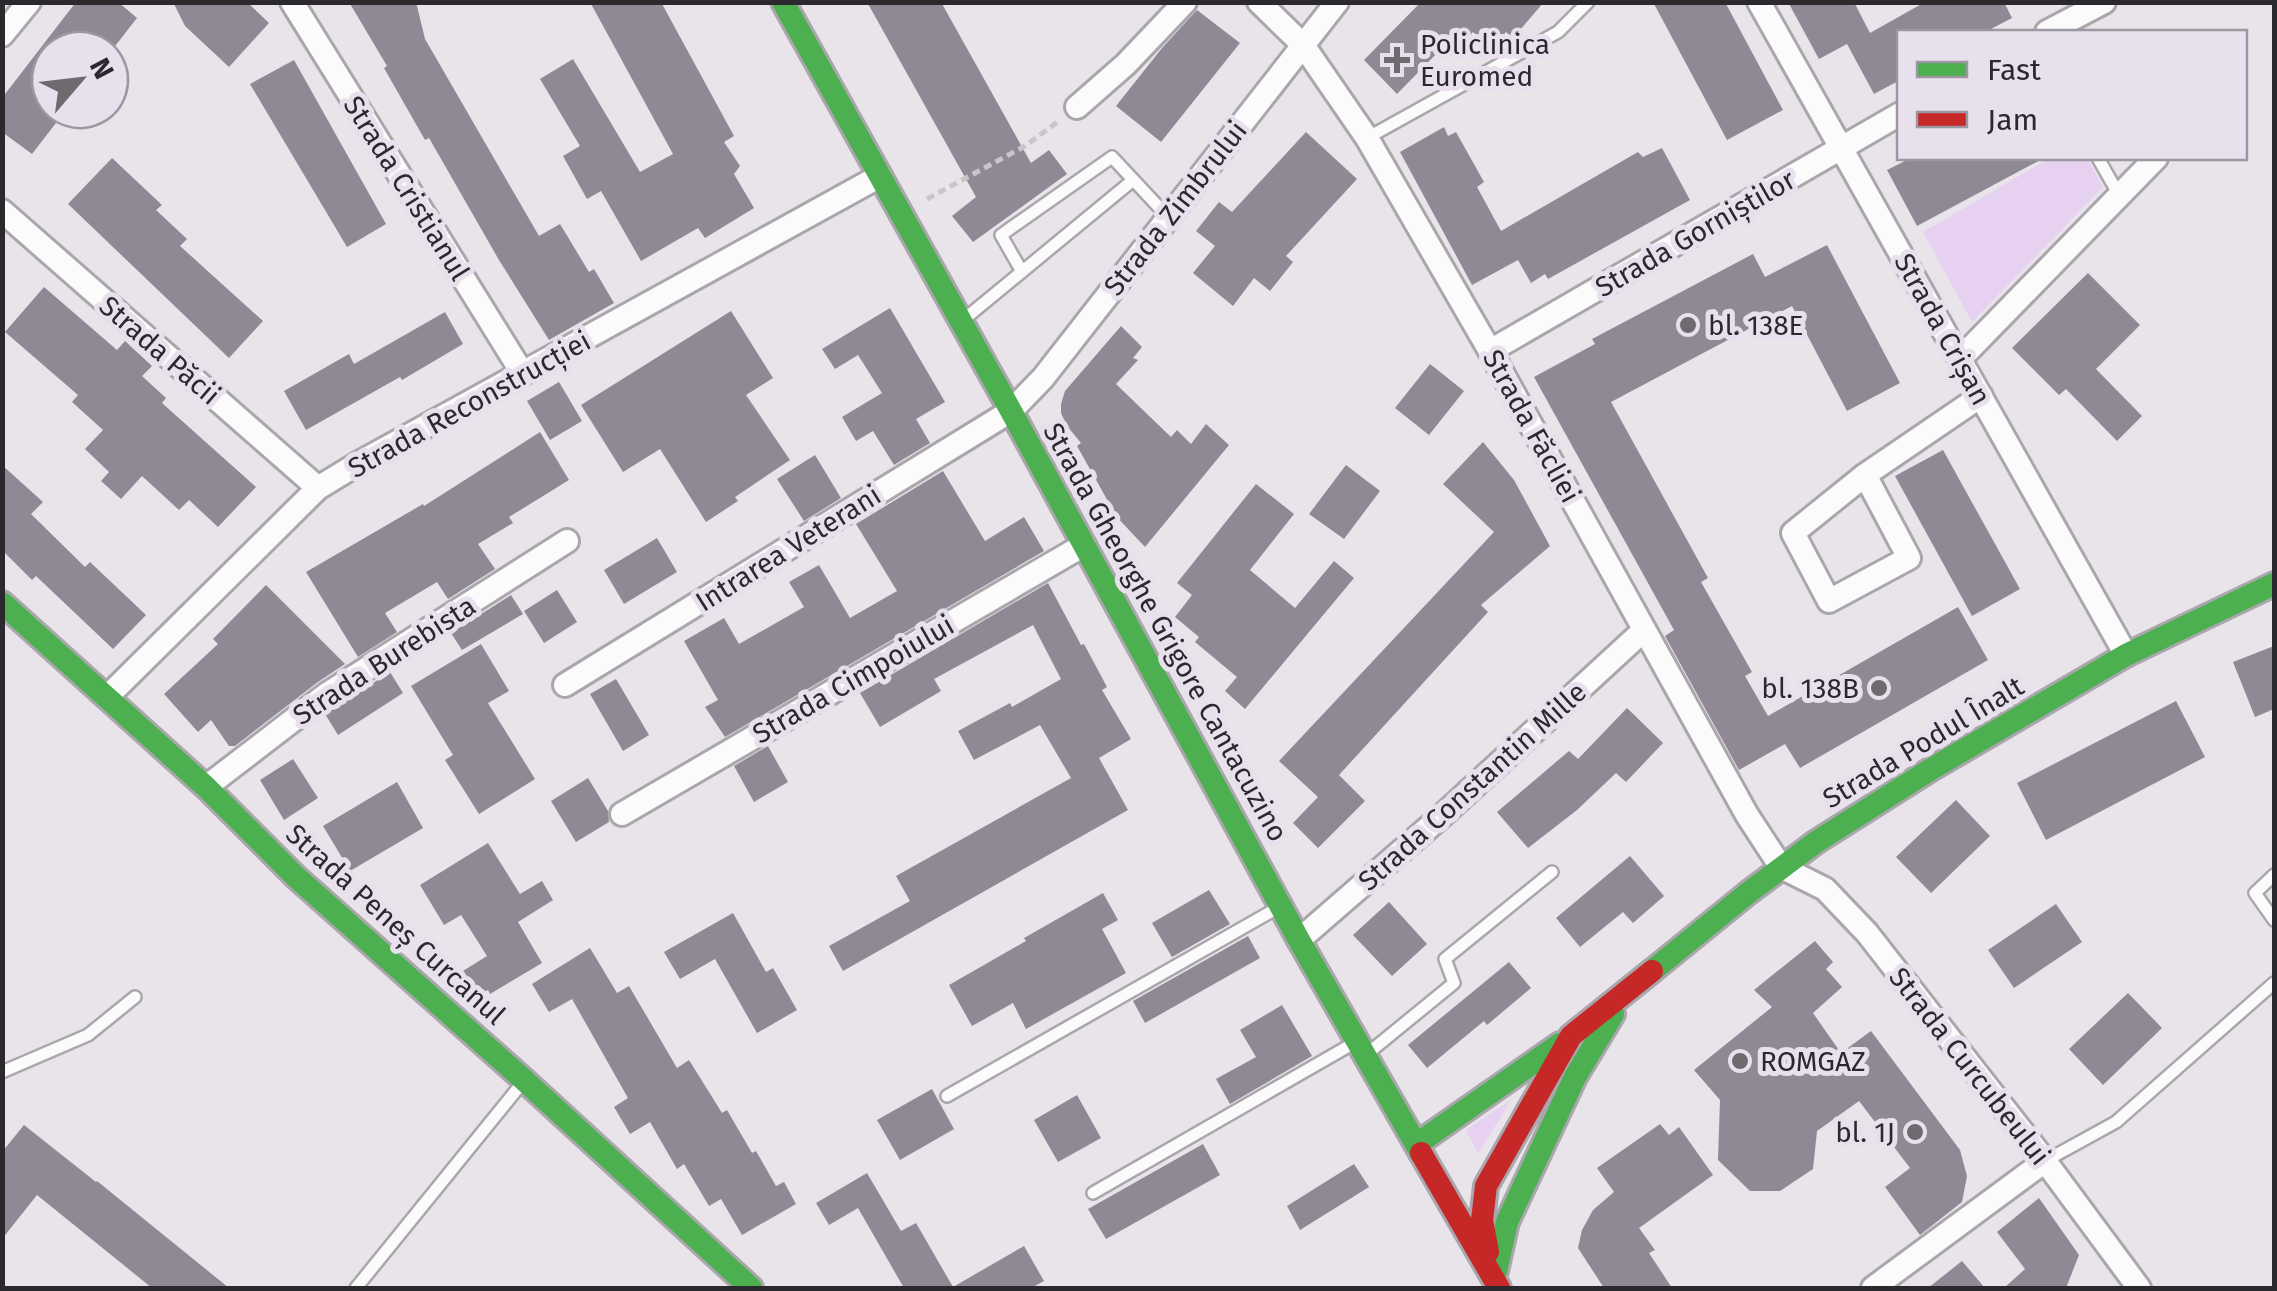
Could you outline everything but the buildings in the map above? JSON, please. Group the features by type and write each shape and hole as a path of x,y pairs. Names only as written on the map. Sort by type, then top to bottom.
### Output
{"main road":[{"name":"Strada Gheorghe Grigore Cantacuzino","path":"783,2 1493,1286"},
{"name":"Strada Podul Înalt","path":"1493,1286 1482,1220 1486,1186 1571,1036 1780,867 1934,768 2126,656 2274,584"},
{"name":"Strada Peneș Curcanul","path":"2,602 206,788 296,877 752,1288"},
{"name":"Strada Podul Înalt","path":"1493,1286 1507,1222 1576,1078 1628,990"},
{"path":"1417,1144 1571,1036"}],"street":[{"path":"2,36 28,2"},
{"name":"Strada Cristianul","path":"292,2 522,374"},
{"path":"1078,107 1185,2"},
{"name":"Strada Făcliei","path":"1259,2 1302,45 1366,138 1780,867"},
{"name":"Strada Zimbrului","path":"1012,412 1043,378 1337,2"},
{"name":"Strada Crișan","path":"1759,2 2126,656"},
{"path":"2050,30 2104,2"},
{"name":"Strada Gorniștilor","path":"1490,351 1897,116"},
{"path":"1960,359 2154,160"},
{"name":"Strada Reconstrucției","path":"107,697 318,488 880,176"},
{"name":"Strada Păcii","path":"2,212 318,488"},
{"path":"1865,475 1909,558 1829,601 1793,533 1865,475 1981,396"},
{"name":"Intrarea Veterani","path":"566,686 1012,412"},
{"name":"Strada Burebista","path":"206,788 327,694 567,541"},
{"name":"Strada Cimpoiului","path":"622,814 1084,545"},
{"name":"Strada Constantin Mille","path":"1299,940 1644,630"},
{"name":"Strada Curcubeului","path":"1780,867 1825,890 1843,906 2045,1161 2139,1288"},
{"path":"1872,1288 2045,1161"}],"lane":[{"path":"1366,138 1558,32 1588,2"},
{"path":"1021,270 1001,235 1112,157 1168,216"},
{"path":"2099,160 2118,196"},
{"path":"961,322 1132,181"},
{"path":"1093,1193 1362,1048 1454,983 1445,959 1552,872"},
{"path":"2274,875 2255,893 2274,920"},
{"path":"946,1096 1281,906"},
{"path":"2045,1161 2116,1122 2274,983"},
{"path":"2,1072 88,1035 135,997"},
{"path":"356,1288 524,1080"}],"path":[{"path":"926,200 1025,146 1078,107"}],"shaded area":[{"path":"2047,160 2088,160 2103,187 1972,322 1923,232"},
{"path":"1512,1099 1478,1154 1466,1130"}],"traffic: fast":[{"path":"783,2 1299,940 1421,1153"},
{"path":"1652,971 1816,842 1933,768 2126,655 2274,584"},
{"path":"2,603 206,787 296,877 751,1288"},
{"path":"1496,1271 1507,1222 1575,1077 1613,1014"},
{"path":"1417,1144 1560,1044"}],"traffic: jam":[{"path":"1488,1252 1482,1220 1486,1186 1571,1036 1652,971"},
{"path":"1421,1153 1499,1288"}],"place":[{"name":"Policlinica Euromed","path":"1397,60"},
{"name":"bl. 138E","path":"1688,325"},
{"name":"bl. 138B","path":"1879,688"},
{"name":"ROMGAZ","path":"1740,1061"},
{"name":"bl. 1J","path":"1915,1132"}]}
